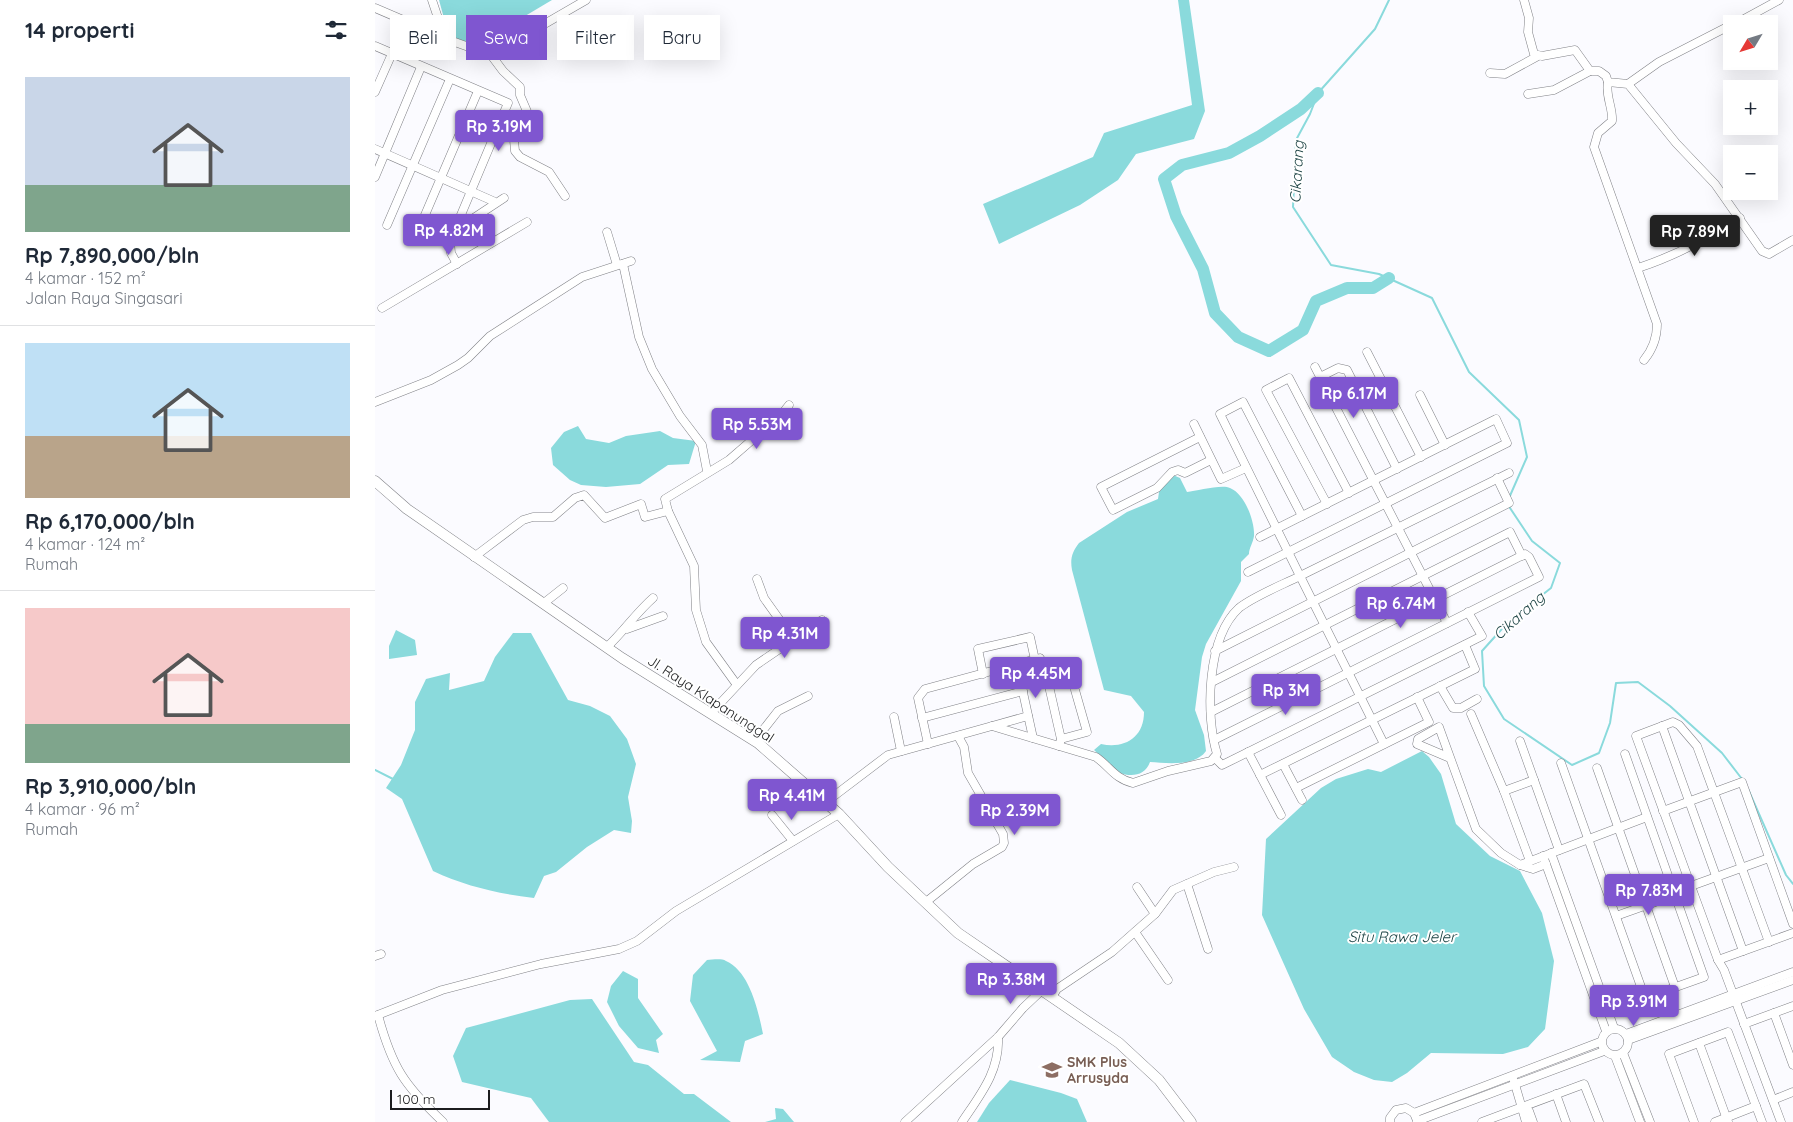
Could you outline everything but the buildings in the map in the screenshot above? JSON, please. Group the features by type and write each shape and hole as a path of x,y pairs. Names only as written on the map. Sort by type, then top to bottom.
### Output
{"street":[{"path":"432,0 437,15"},
{"path":"547,23 586,0"},
{"path":"1524,0 1529,18 1528,32 1532,51 1538,56"},
{"path":"1751,15 1779,0"},
{"path":"375,8 390,15"},
{"path":"1608,82 1628,84 1659,62 1723,30"},
{"path":"375,46 390,52"},
{"path":"1490,73 1505,74 1538,56 1575,50 1590,71"},
{"path":"375,92 390,58"},
{"path":"406,60 508,103 470,191 449,246 457,264"},
{"path":"495,60 520,87 520,96 529,116 514,140 515,151 526,160 549,172 565,196"},
{"path":"375,177 421,67"},
{"path":"1529,94 1554,90 1590,71 1599,71 1606,76 1608,82 1606,91 1613,114 1612,121 1598,133 1594,147 1638,268 1657,330 1651,351 1644,360"},
{"path":"387,225 450,79"},
{"path":"1628,84 1676,143 1715,184 1762,251 1769,254 1793,240"},
{"path":"419,229 478,91"},
{"path":"375,149 441,180 493,201"},
{"path":"454,231 504,198"},
{"path":"1638,268 1700,242 1740,218"},
{"path":"382,308 527,222"},
{"path":"607,232 623,263 639,337 653,369 676,408 702,445 707,471"},
{"path":"375,402 450,370 468,358 490,336 569,285 582,277 623,263"},
{"path":"1367,352 1421,457"},
{"path":"1315,368 1447,623"},
{"path":"1320,377 1339,368 1347,370 1397,469"},
{"path":"1327,504 1266,390 1289,378 1349,492"},
{"path":"1420,395 1445,445"},
{"path":"1302,516 1243,402 1220,414 1384,744"},
{"path":"737,685 706,642 696,610 694,566 668,510 666,497 707,471 729,460 782,414 789,404"},
{"path":"1248,572 1507,443 1496,419 1260,537"},
{"path":"1194,424 1221,480 1246,468"},
{"path":"1200,437 1101,487 1113,510 1157,488 1171,472 1178,470 1185,473 1211,460"},
{"path":"992,726 1033,738 1060,742 1096,757 1103,762 1111,774 1133,783 1168,771 1211,762 1217,754 1211,712 1215,651 1225,626 1241,607 1509,472"},
{"path":"1215,651 1509,503 1497,478"},
{"name":"Jl. Raya Klapanunggal","path":"375,481 402,505 474,557 607,647 758,743 839,814 888,867 958,933 1119,1043 1149,1069 1191,1122"},
{"path":"474,557 523,520 553,517 575,498 584,495 605,518 641,504 645,517 668,510"},
{"path":"1212,682 1510,532 1522,556"},
{"path":"1211,712 1525,554 1529,557 1539,577 1215,740"},
{"path":"757,579 763,598 794,640"},
{"path":"544,603 563,588"},
{"path":"607,647 627,628 636,613 653,598"},
{"path":"1215,758 1222,765 1359,695 1482,636 1468,612"},
{"path":"627,628 663,616"},
{"path":"712,712 757,665 822,620"},
{"path":"983,674 978,649 1030,637 1035,660"},
{"path":"1260,775 1475,669 1465,645"},
{"path":"928,744 918,698 925,689 1040,658 1046,673 1060,742"},
{"path":"1017,665 1033,738"},
{"path":"1440,686 1453,708 1461,708 1477,699"},
{"path":"1060,742 1087,732 1075,690"},
{"path":"922,718 1023,692"},
{"path":"758,743 756,738 778,711 808,696"},
{"path":"1296,788 1429,722 1417,698"},
{"path":"1471,714 1504,791 1530,861"},
{"path":"826,802 888,755 1028,716"},
{"path":"894,717 901,751"},
{"path":"1769,942 1697,746 1679,725 1673,722 1636,736 1717,960 1724,970 1781,1122"},
{"path":"1662,726 1743,951"},
{"path":"1450,758 1417,744 1418,739 1439,727 1476,829 1501,853 1521,865 1533,869 1550,856"},
{"path":"926,902 973,864 1002,847 1004,843 1003,834 967,773 967,759 958,736"},
{"path":"1520,741 1534,780 1550,856 1551,878 1575,946 1610,1030"},
{"path":"1248,752 1281,815"},
{"path":"1561,763 1645,998 1704,977 1625,754"},
{"path":"1283,764 1302,800"},
{"path":"1597,768 1675,987"},
{"path":"1504,791 1534,780"},
{"path":"1663,810 1742,782 1793,924"},
{"path":"443,1122 419,1099 399,1072 385,1040 377,1015 442,990 541,964 619,949 637,941 676,911 839,814"},
{"path":"772,815 793,842"},
{"path":"1521,865 1550,856 1647,817"},
{"path":"1550,856 1559,875 1583,942 1610,1030"},
{"path":"1691,886 1769,858"},
{"path":"1052,997 1057,989 1112,952 1135,932 1155,914 1169,894 1187,884 1234,867"},
{"path":"1551,878 1559,875"},
{"path":"1187,884 1208,949"},
{"path":"1137,887 1155,914"},
{"path":"1616,916 1675,895"},
{"path":"1135,932 1168,980"},
{"path":"1717,960 1793,934"},
{"path":"1575,946 1583,942"},
{"path":"1735,998 1793,972"},
{"path":"1627,1037 1735,998 1793,980"},
{"path":"905,1122 998,1037 1023,1008 1042,990"},
{"path":"1745,1024 1793,1006"},
{"path":"1774,1013 1793,1065"},
{"path":"1610,1030 1621,1030 1627,1037 1627,1047 1619,1054"},
{"path":"1416,1118 1512,1075 1601,1042 1610,1030"},
{"path":"1694,1122 1669,1054 1728,1032 1762,1122"},
{"path":"962,1122 996,1066 998,1037"},
{"path":"1601,1042 1604,1050"},
{"path":"1699,1043 1727,1120"},
{"path":"1416,1118 1515,1084 1604,1050 1619,1054"},
{"path":"1619,1054 1641,1122"},
{"path":"1619,1054 1650,1122"},
{"path":"1512,1075 1526,1122"},
{"path":"1482,1122 1493,1120 1584,1084 1599,1122"},
{"path":"1773,1100 1793,1092"},
{"path":"1556,1094 1566,1122"},
{"path":"1715,1122 1727,1120 1756,1106"},
{"path":"1523,1107 1529,1111 1533,1122"},
{"path":"1390,1122 1390,1118 1396,1110 1406,1108 1416,1118"}],"water":[{"path":"439,0 552,0 527,15 466,15 466,46 456,42 456,15 443,15"},
{"path":"1178,0 1189,0 1205,111 1194,139 1136,154 1118,180 1080,205 999,244 983,204 1093,157 1104,133 1192,105"},
{"path":"578,426 586,439 609,443 626,436 660,431 673,438 696,441 689,464 668,465 640,484 606,487 581,485 570,480 553,465 551,448 564,432"},
{"path":"1173,475 1180,478 1187,492 1221,487 1230,488 1235,491 1244,502 1251,516 1254,536 1249,554 1241,562 1241,581 1206,644 1202,657 1195,710 1204,735 1206,751 1195,760 1188,762 1150,762 1148,767 1141,773 1133,775 1124,774 1119,773 1094,750 1101,744 1117,745 1131,740 1141,729 1144,712 1131,696 1104,690 1072,570 1071,559 1079,543 1127,512 1158,499 1160,485"},
{"path":"396,630 415,640 417,655 389,659 389,646"},
{"path":"513,633 531,633 568,700 590,706 610,716 627,739 636,764 628,797 632,821 631,833 614,830 587,847 556,872 544,876 534,898 482,889 433,871 402,799 386,788 401,765 415,730 415,702 426,679 450,673 449,690 484,681 495,657"},
{"name":"Situ Rawa Jeler","path":"1422,751 1429,757 1441,774 1456,824 1490,856 1520,871 1542,913 1554,961 1545,1029 1528,1047 1503,1054 1431,1053 1407,1073 1392,1082 1374,1080 1354,1072 1332,1057 1304,1009 1262,915 1266,839 1321,788 1336,779 1368,769 1381,772"},
{"path":"707,960 724,960 734,966 752,993 763,1034 745,1041 740,1062 700,1060 717,1051 690,1001 693,975"},
{"path":"623,971 638,979 638,998 663,1034 656,1040 659,1053 638,1048 619,1026 607,1002 611,986"},
{"path":"592,999 634,1062 648,1065 684,1094 694,1094 731,1122 549,1122 531,1098 462,1082 453,1056 466,1028 570,1000"},
{"path":"1010,1080 1077,1099 1087,1122 977,1122 989,1103"},
{"path":"775,1108 783,1109 794,1122 765,1122 776,1119"}],"waterway":[{"name":"Cikarang","path":"1389,0 1375,29 1318,93 1310,114 1296,140 1293,207 1331,265 1379,274 1432,298 1469,372 1519,420 1527,457 1509,498"},
{"path":"1318,93 1301,109 1260,136 1229,153 1182,165 1164,179 1176,216 1203,269 1215,313 1238,337 1269,351 1303,330 1316,301 1347,288 1373,288 1389,278"},
{"name":"Cikarang","path":"1508,505 1532,541 1560,563 1551,588 1509,621 1482,651 1484,686 1504,719 1572,765 1599,753 1610,723 1616,683 1638,682 1670,706 1722,753 1742,779"},
{"path":"375,770 393,779"},
{"name":"Cikarang","path":"1748,789 1786,875 1793,884"}],"place":[{"name":"SMK Plus Arrusyda","path":"1052,1070"}]}
